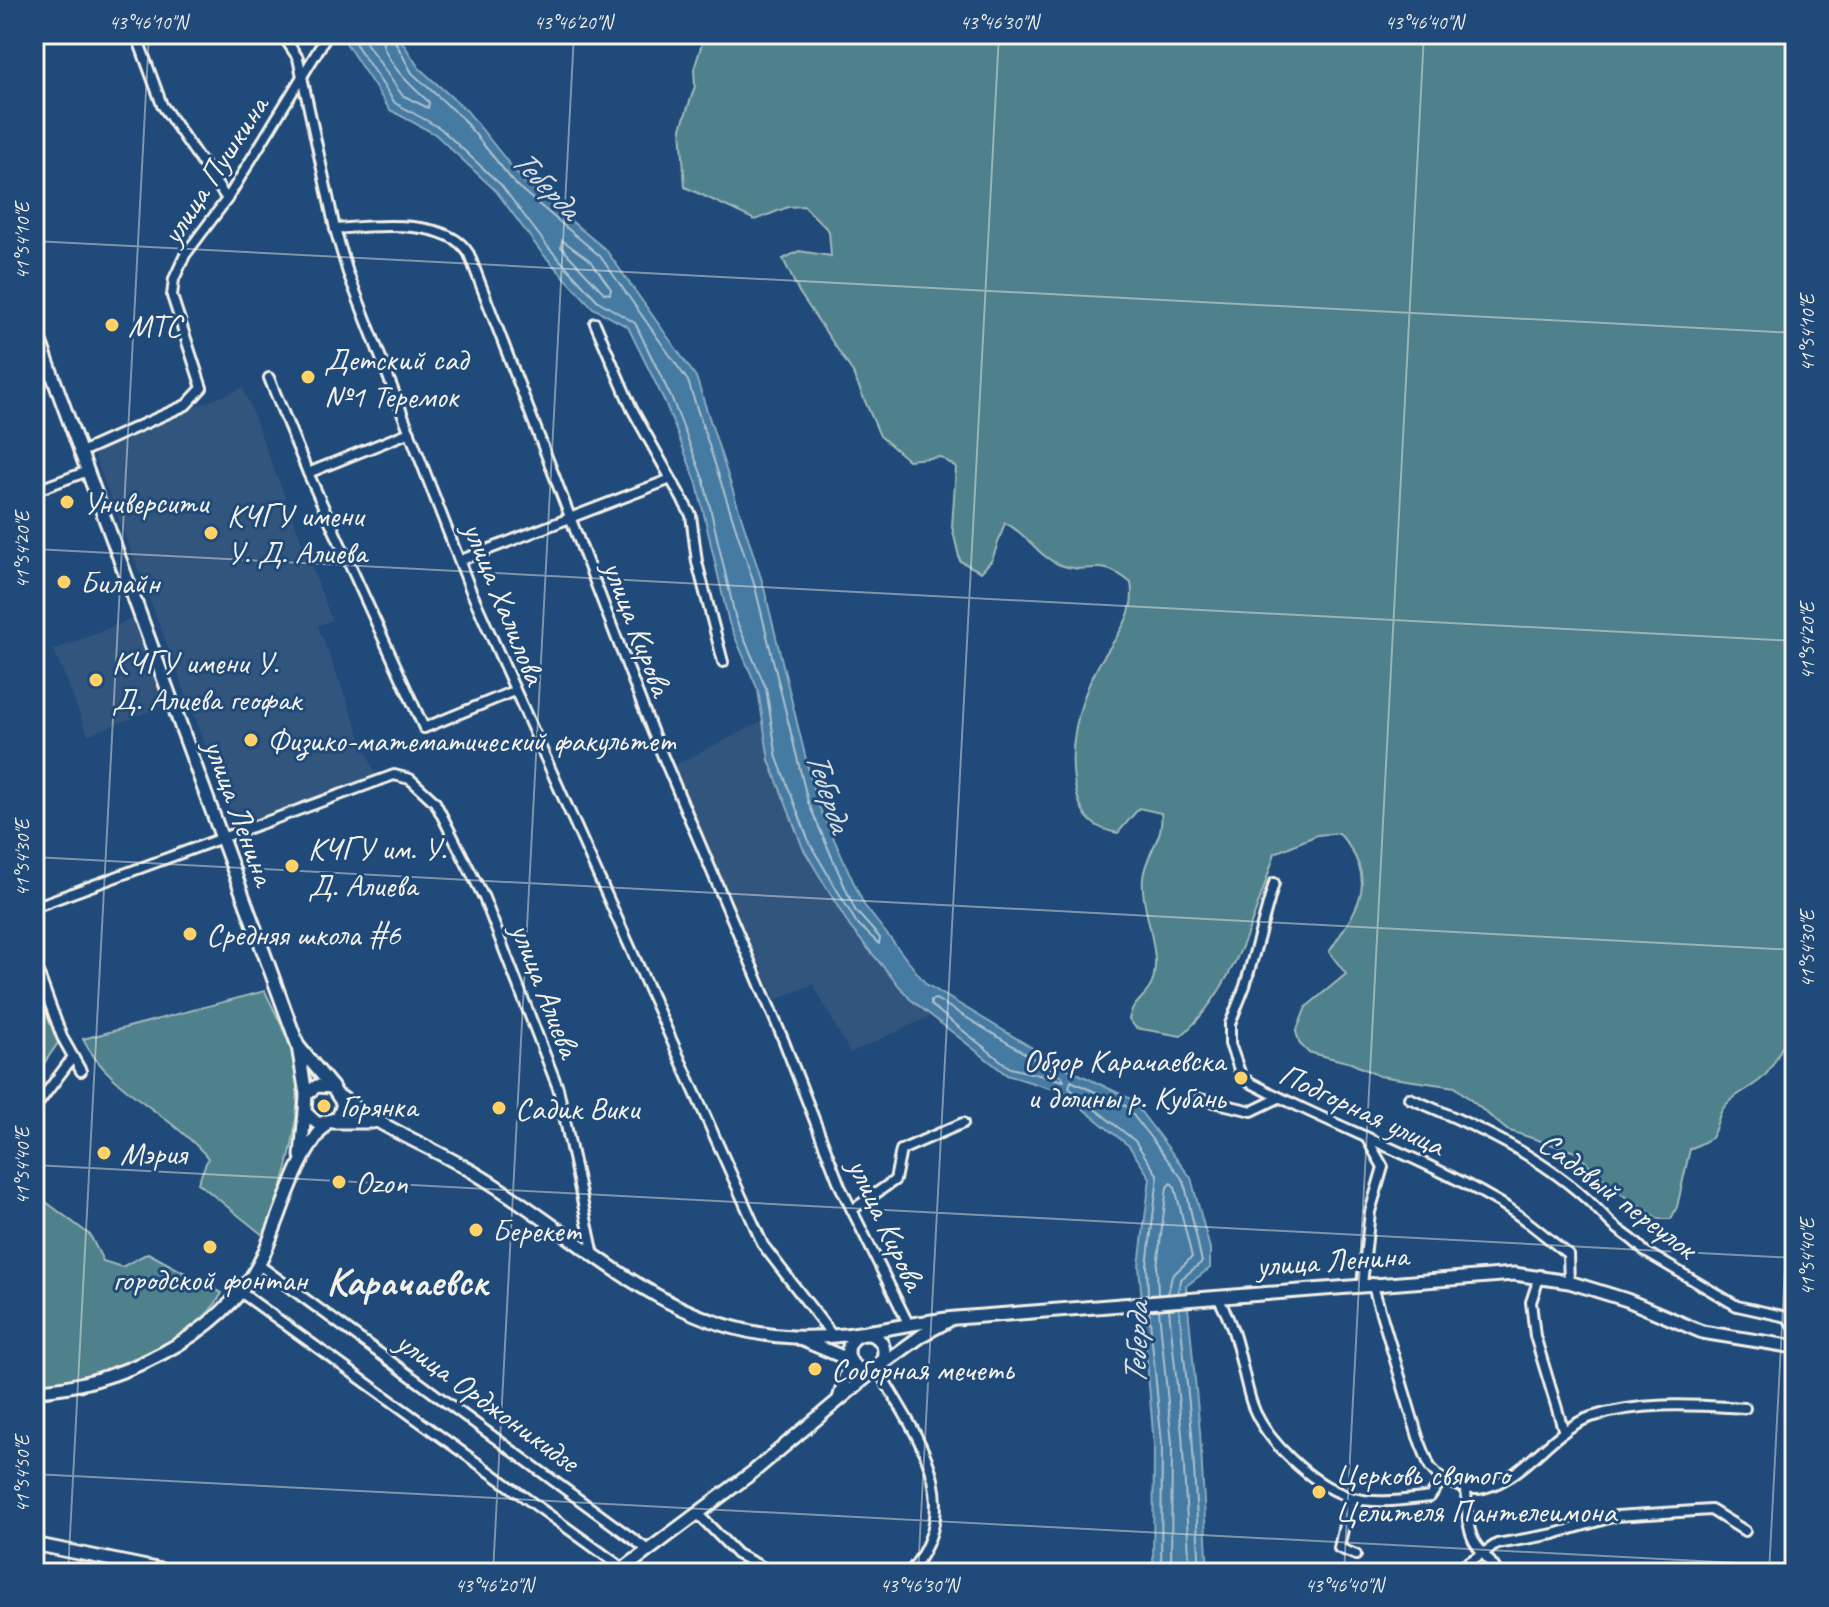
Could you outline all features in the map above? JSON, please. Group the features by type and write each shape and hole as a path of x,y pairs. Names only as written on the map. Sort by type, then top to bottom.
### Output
{"main road":[{"name":"улица Ленина","path":"34,325 298,1046 306,1094"},
{"name":"улица Ленина","path":"298,1046 332,1087"},
{"path":"34,1390 86,1384 121,1373 171,1348 210,1322 259,1265 301,1161 342,1112 341,1097 332,1087 317,1086 306,1094 301,1161"},
{"name":"улица Ленина","path":"341,1097 373,1122 478,1175 673,1307 737,1329 796,1337 866,1334 908,1323 1216,1295 1540,1275 1627,1300 1702,1332 1795,1347"},
{"path":"305,1112 312,1121 329,1124"},
{"name":"улица Ленина","path":"329,1124 373,1122"},
{"name":"улица Ленина","path":"877,1368 924,1334 956,1318"},
{"path":"836,1405 846,1383 851,1343 866,1334 874,1336 884,1349 877,1368 864,1370 850,1360"},
{"name":"улица Ленина","path":"796,1337 850,1360"},
{"name":"улица Орджоникидзе","path":"621,1571 836,1405 877,1368"},
{"path":"34,1544 176,1573"}],"street":[{"path":"136,34 162,105 227,199"},
{"name":"улица Халилова","path":"282,34 298,58 335,229 348,273 514,691 763,1245 832,1335"},
{"name":"улица Пушкина","path":"79,453 186,405 202,388 172,296 174,279 185,255 227,199 328,34"},
{"name":"улица Кирова","path":"335,229 389,225 448,235 461,241 498,327 653,733 852,1210 908,1323"},
{"path":"595,323 632,409 691,515 697,562 723,662"},
{"path":"269,378 308,473 424,728 514,691"},
{"path":"308,473 410,432"},
{"path":"34,491 88,471"},
{"path":"461,560 671,479"},
{"name":"улица Алиева","path":"222,839 394,775 410,779 435,802 488,906 558,1088 594,1255"},
{"path":"34,907 222,839"},
{"name":"Подгорная улица","path":"1274,883 1245,986 1230,1024 1230,1044 1242,1078 1498,1201 1568,1254 1569,1282"},
{"path":"34,961 62,1037 81,1071"},
{"path":"34,1109 73,1057"},
{"path":"1200,1099 1252,1111 1279,1098"},
{"name":"Садовый переулок","path":"1409,1098 1494,1134 1564,1179 1597,1207 1608,1222 1634,1237 1644,1251 1737,1306 1787,1317 1795,1328"},
{"path":"852,1210 895,1180 901,1150 963,1123"},
{"path":"1366,1137 1383,1167 1370,1212 1367,1284 1418,1437 1430,1467 1442,1480 1466,1488 1484,1489 1526,1464 1564,1432 1590,1418 1648,1405 1745,1408"},
{"name":"улица Орджоникидзе","path":"259,1265 648,1550"},
{"path":"1540,1275 1531,1302 1535,1336 1564,1432"},
{"name":"улица Орджоникидзе","path":"239,1291 621,1571"},
{"path":"1216,1295 1234,1325 1260,1425 1281,1450 1325,1484 1350,1497 1386,1501 1430,1497 1442,1480"},
{"path":"877,1368 910,1424 935,1480 939,1505 923,1556 909,1573"},
{"path":"1466,1488 1467,1520 1475,1544 1486,1552 1498,1573"},
{"path":"1350,1497 1339,1548 1356,1555"},
{"path":"1452,1573 1497,1544 1554,1534 1616,1516 1711,1510 1745,1531"},
{"path":"697,1513 737,1554 774,1573"}],"shaded area":[{"name":"КЧГУ имени У. Д. Алиева","path":"243,388 332,620 318,626 376,776 238,830 91,447"},
{"path":"134,618 168,704 88,735 54,650"},
{"path":"763,721 769,760 850,927 910,999 931,1016 850,1053 813,984 776,1000 673,766"}],"green space":[{"path":"705,34 1795,34 1795,1024 1765,1075 1726,1104 1710,1139 1690,1149 1677,1207 1671,1219 1659,1219 1615,1190 1575,1152 1507,1130 1455,1087 1379,1076 1351,1063 1308,1052 1300,1044 1296,1032 1306,1007 1346,974 1329,952 1349,921 1361,894 1359,866 1339,833 1317,835 1275,853 1250,927 1228,975 1199,1018 1181,1036 1136,1028 1129,1019 1131,1013 1152,983 1155,971 1143,878 1158,838 1161,813 1139,808 1118,833 1102,829 1086,816 1080,803 1073,762 1073,746 1084,696 1127,617 1131,606 1131,583 1111,570 1060,565 1005,523 992,560 981,572 960,561 952,527 956,467 940,457 908,460 880,436 852,371 799,292 783,259 799,251 831,256 829,231 804,206 788,207 755,220 685,187 681,128 695,86 694,69"},
{"path":"34,961 62,1037 34,1078"},
{"path":"265,991 293,1054 297,1098 292,1146 264,1236 198,1183 208,1158 177,1128 108,1073 83,1039"},
{"path":"34,1193 90,1235 103,1261 122,1267 148,1253 222,1293 209,1312 190,1329 139,1358 83,1377 34,1382"}],"water":[{"path":"340,34 397,34 419,68 467,111 523,181 606,250 696,377 763,584 816,800 864,905 926,984 1064,1067 1131,1099 1191,1178 1210,1249 1210,1268 1186,1286 1200,1432 1208,1573 1153,1573 1154,1445 1139,1266 1150,1178 1129,1146 1062,1092 1007,1075 910,999 850,927 803,848 769,760 758,690 729,623 697,484 665,402 628,327 593,308 542,253 496,191 435,134 390,110"}],"place":[{"name":"МТС","path":"112,325"},
{"name":"Детский сад №1 Теремок","path":"308,377"},
{"name":"Университи","path":"67,502"},
{"name":"КЧГУ имени У. Д. Алиева","path":"211,533"},
{"name":"Билайн","path":"64,582"},
{"name":"КЧГУ имени У. Д. Алиева геофак","path":"96,680"},
{"name":"Физико-математический факультет","path":"251,740"},
{"name":"КЧГУ им. У. Д. Алиева","path":"292,866"},
{"name":"Средняя школа #6","path":"190,934"},
{"name":"Обзор Карачаевска и долины р. Кубань","path":"1241,1078"},
{"name":"Горянка","path":"324,1106"},
{"name":"Садик Вики","path":"499,1108"},
{"name":"Мэрия","path":"104,1153"},
{"name":"Ozon","path":"339,1182"},
{"name":"Берекет","path":"476,1230"},
{"name":"городской фонтан","path":"210,1247"},
{"name":"Соборная мечеть","path":"815,1369"},
{"name":"Церковь святого Целителя Пантелеимона","path":"1319,1492"}],"district":[{"name":"Карачаевск","path":"407,1281"}],"water label":[{"name":"Теберда","path":"547,183"},
{"name":"Теберда","path":"830,791"},
{"name":"Теберда","path":"1135,1344"}]}
